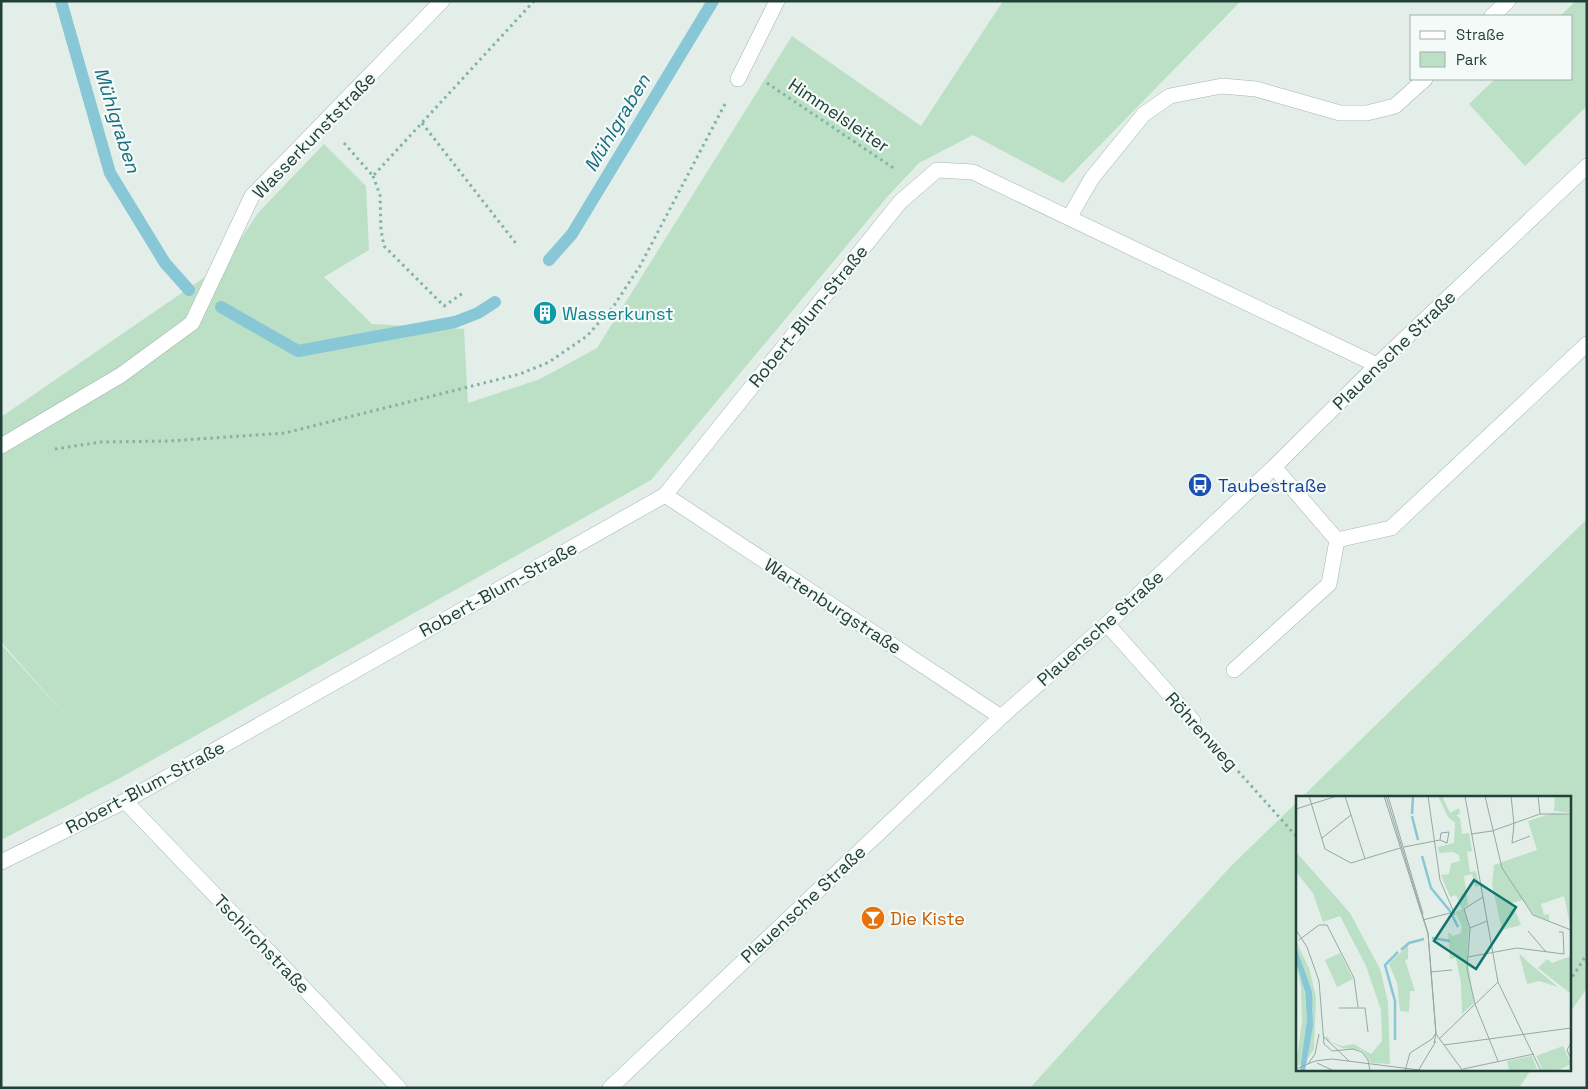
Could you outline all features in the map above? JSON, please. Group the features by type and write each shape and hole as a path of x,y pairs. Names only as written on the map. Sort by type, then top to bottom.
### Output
{"street":[{"name":"Wasserkunststraße","path":"1,446 121,375 192,323 252,196 442,1"},
{"path":"741,73 776,1"},
{"path":"1493,15 1508,1"},
{"path":"1069,218 1092,178 1144,114 1170,96 1222,86 1256,89 1340,113 1368,113 1395,106 1423,80"},
{"name":"Plauensche Straße","path":"610,1088 1001,718 1107,624 1274,467 1377,365 1587,166"},
{"path":"919,185 937,170 973,172 1377,365"},
{"name":"Robert-Blum-Straße","path":"1,862 125,800 665,495 900,202 919,185"},
{"path":"1337,540 1391,528 1587,344"},
{"path":"1274,467 1337,540"},
{"name":"Wartenburgstraße","path":"665,495 1001,718"},
{"path":"1234,670 1329,584 1337,540"},
{"name":"Röhrenweg","path":"1107,624 1193,721"},
{"name":"Tschirchstraße","path":"125,800 399,1088"}],"path":[{"path":"373,176 534,1"},
{"path":"51,450 101,442 169,441 285,433 511,376 549,362 586,336 614,307 640,266 741,73"},
{"name":"Himmelsleiter","path":"741,73 919,185"},
{"path":"325,122 373,176 380,195 381,230 384,246 444,306 463,293"},
{"path":"422,123 518,246"},
{"name":"Röhrenweg","path":"1193,721 1296,836"},
{"path":"1570,980 1587,954"}],"green space":[{"path":"1003,1 1241,1 1063,183 973,135 919,163 888,196 651,480 120,778 1,840 1,644 74,725 1,642 1,417 224,264 258,213 324,144 366,186 369,250 324,277 372,324 464,329 468,403 540,379 597,348 792,36 921,126"},
{"path":"1576,1 1587,1 1587,106 1525,166 1469,104 1494,80 1573,80 1573,15 1561,15"},
{"path":"1587,519 1587,988 1570,1013 1570,796 1303,796"},
{"path":"1296,803 1296,1072 1530,1072 1519,1088 1030,1088 1231,866"}],"waterway":[{"name":"Mühlgraben","path":"61,1 110,173 165,263 189,290"},
{"name":"Mühlgraben","path":"549,260 572,234 713,1"},
{"name":"Mühlgraben","path":"221,307 298,351 455,322 478,313 495,302"}],"place":[{"name":"Wasserkunst","path":"545,313"},
{"name":"Taubestraße","path":"1200,485"},
{"name":"Die Kiste","path":"873,918"}]}
